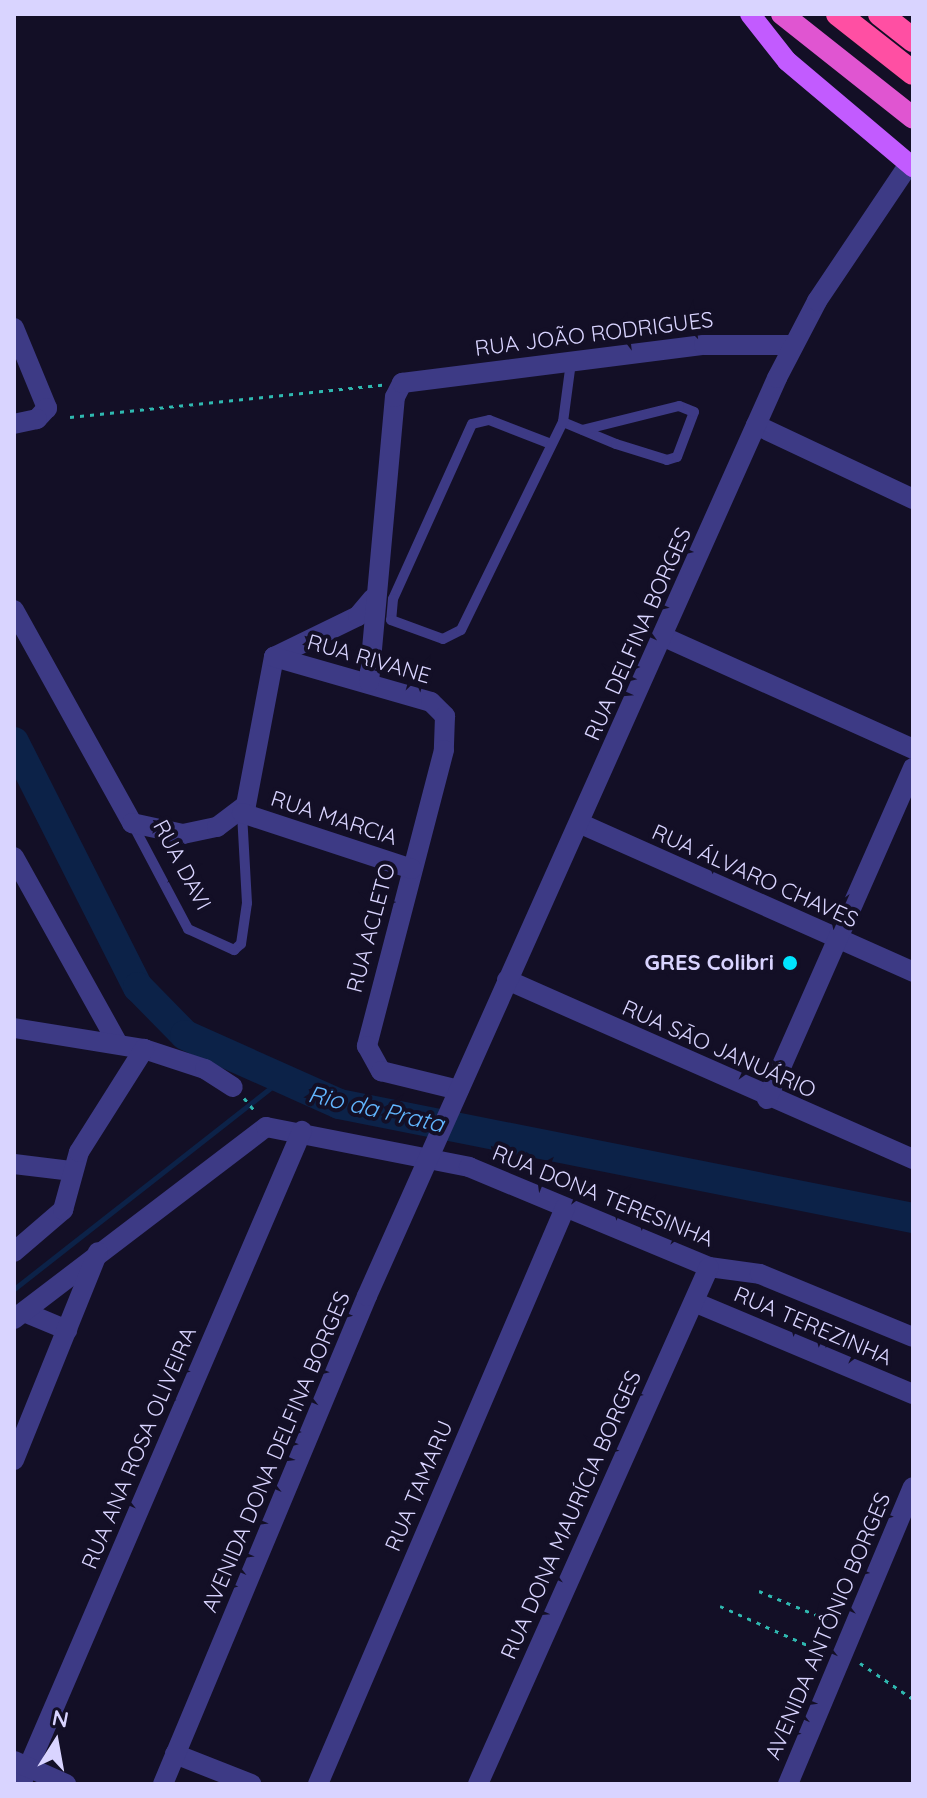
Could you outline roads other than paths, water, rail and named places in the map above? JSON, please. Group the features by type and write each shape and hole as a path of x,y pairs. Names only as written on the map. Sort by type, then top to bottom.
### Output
{"highway":[{"path":"782,14 913,118"},
{"path":"838,14 913,73"},
{"path":"880,14 913,40"}],"main road":[{"path":"750,14 787,61 911,165"}],"street":[{"name":"RUA DELFINA BORGES","path":"434,1149 793,345 911,165"},
{"path":"14,328 45,395 46,412 14,424"},
{"name":"RUA JOÃO RODRIGUES","path":"373,598 395,397 402,383 735,343 793,345"},
{"path":"756,425 913,499"},
{"path":"274,657 358,616 373,598"},
{"path":"369,682 373,598"},
{"name":"RUA DAVI","path":"14,610 132,823 193,833 242,813 254,779 274,657"},
{"path":"664,637 913,749"},
{"name":"RUA RIVANE","path":"274,657 431,702 445,716"},
{"name":"RUA ACLETO","path":"445,716 444,750 367,1046 374,1066 394,1078 456,1097"},
{"path":"767,1099 913,768"},
{"name":"RUA MARCIA","path":"242,813 412,869"},
{"name":"RUA ÁLVARO CHAVES","path":"579,823 913,972"},
{"path":"14,857 23,893 117,1042"},
{"name":"RUA SĀO JANUÁRIO","path":"507,980 767,1099 913,1159"},
{"path":"14,1028 117,1042 144,1049 205,1069 238,1092"},
{"path":"14,1252 63,1210 71,1171 144,1049"},
{"name":"RUA DONA TERESINHA","path":"98,1251 262,1121 302,1131 434,1149 469,1167 709,1267 760,1274 913,1337"},
{"name":"RUA ANA ROSA OLIVEIRA","path":"21,1771 302,1131"},
{"name":"AVENIDA DONA DELFINA BORGES","path":"163,1784 434,1149"},
{"path":"14,1164 71,1171"},
{"name":"RUA TAMARU","path":"318,1784 565,1208"},
{"path":"19,1316 98,1251"},
{"path":"14,1460 98,1251"},
{"name":"RUA DONA MAURÍCIA BORGES","path":"478,1784 709,1267"},
{"name":"RUA TEREZINHA","path":"694,1302 913,1394"},
{"path":"19,1316 67,1330"},
{"name":"AVENIDA ANTÔNIO BORGES","path":"788,1784 913,1487"},
{"path":"175,1754 251,1784"},
{"path":"21,1771 66,1784"}],"lane":[{"path":"551,444 489,420 472,424 393,599 391,620 443,639 456,636 563,422 571,362"},
{"path":"563,422 583,430 671,460 694,412 679,406 583,430"},
{"name":"RUA DAVI","path":"132,823 188,929 234,950 241,944 247,903 242,813"}],"waterway":[{"name":"Rio da Prata","path":"14,742 138,987 185,1035 339,1104 913,1218"},
{"path":"14,1289 279,1081"}],"place":[{"name":"GRES Colibri","path":"790,963"}]}
